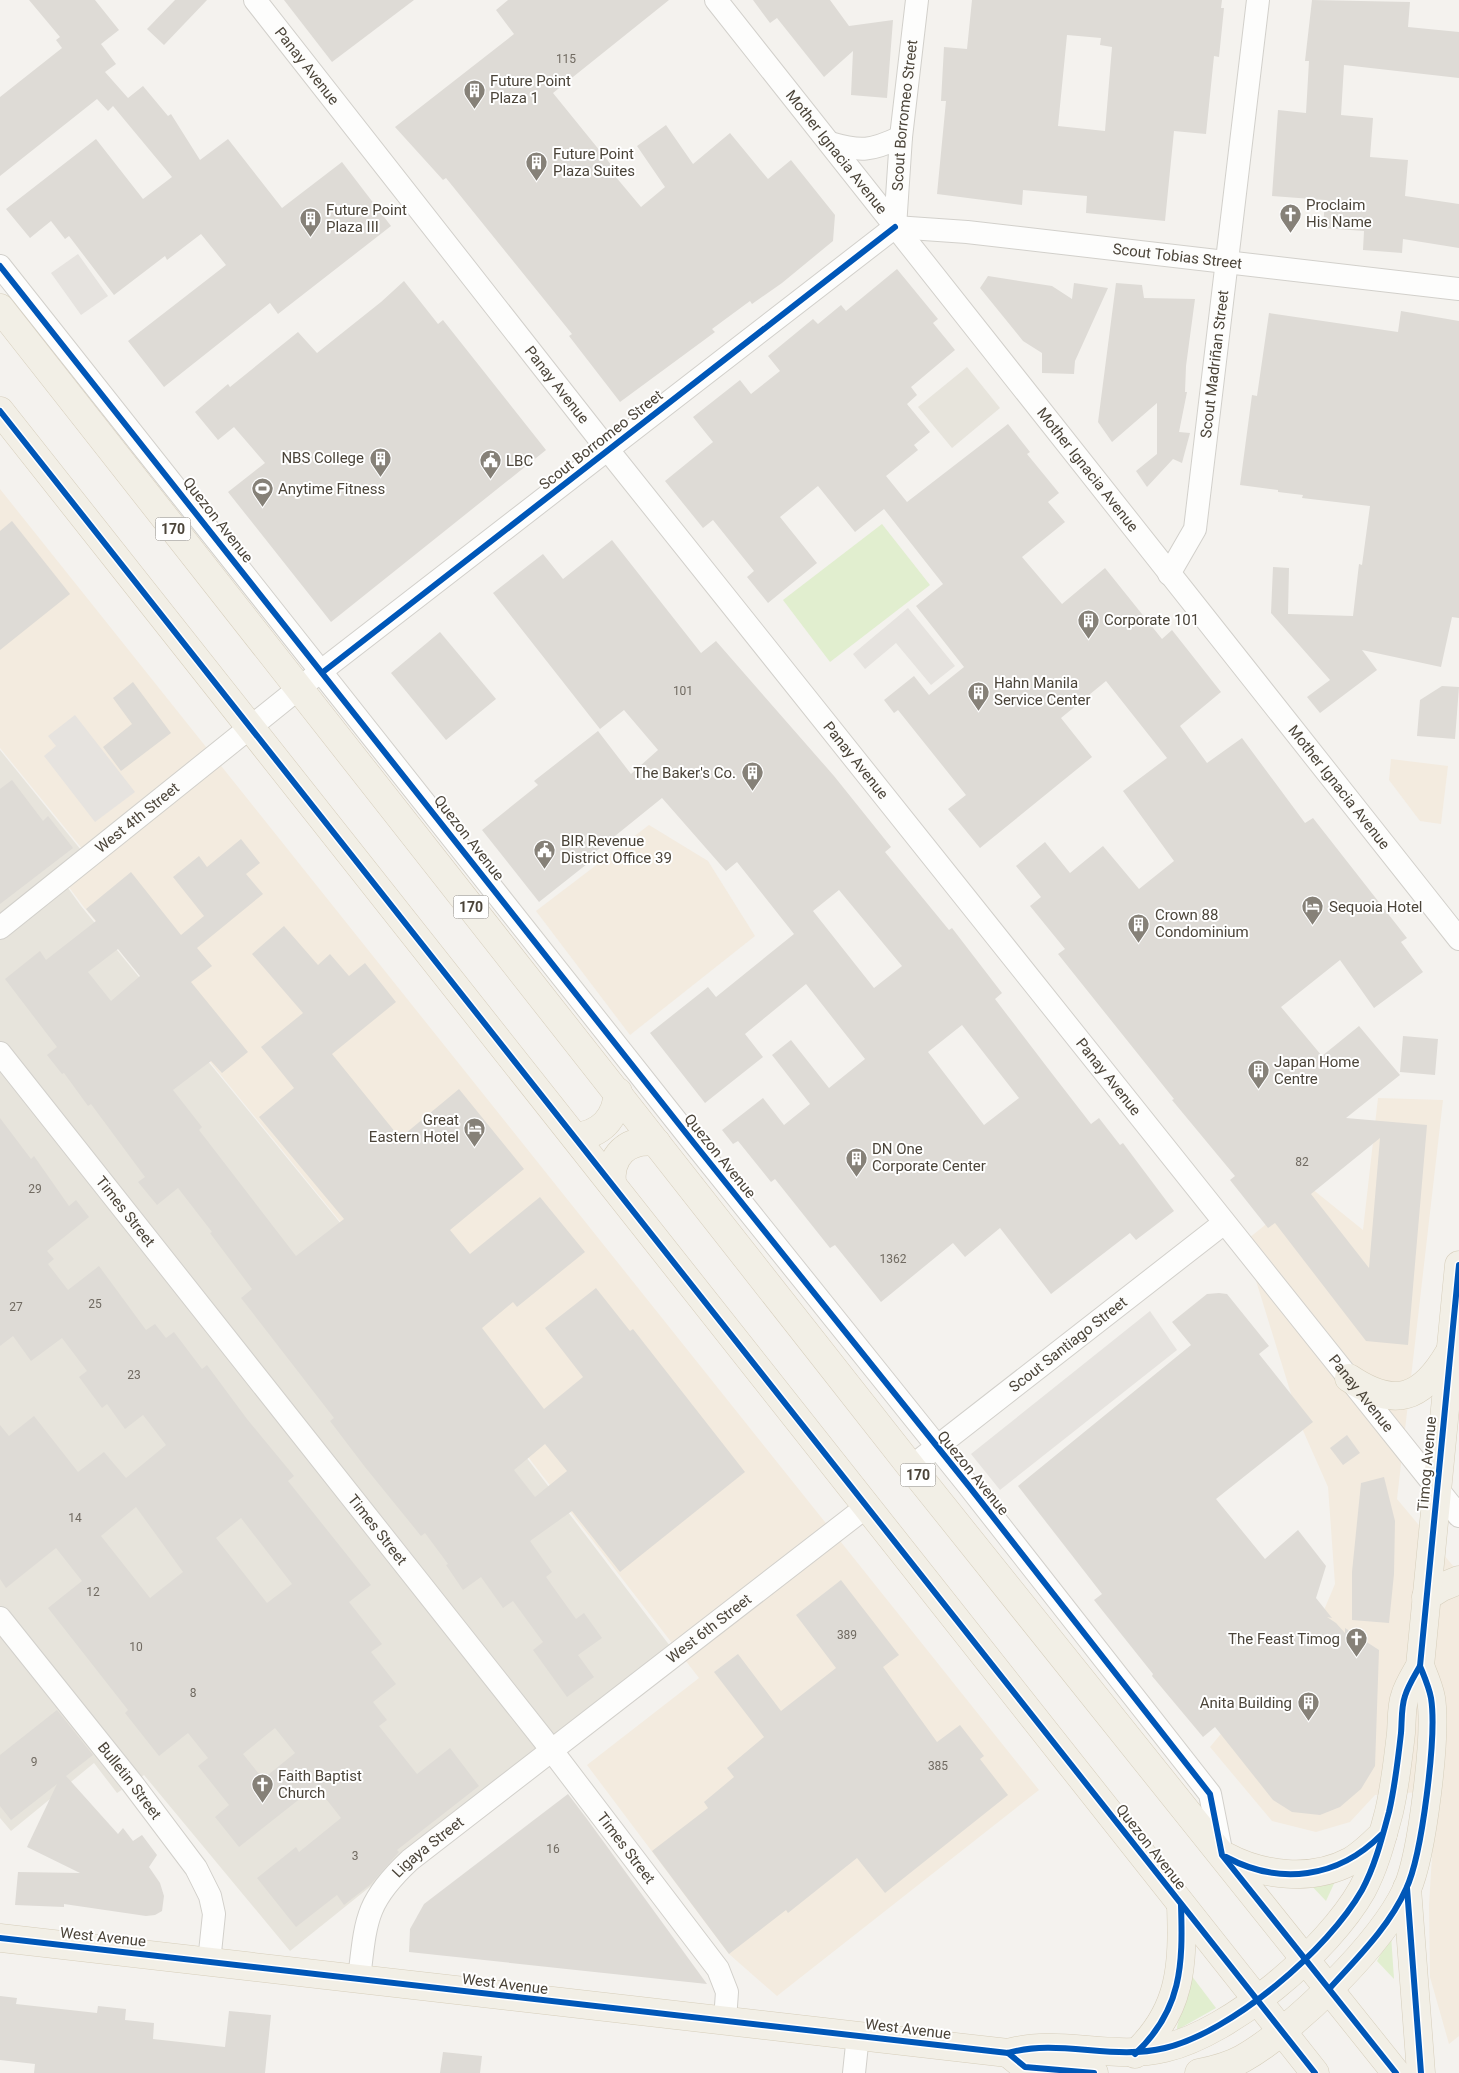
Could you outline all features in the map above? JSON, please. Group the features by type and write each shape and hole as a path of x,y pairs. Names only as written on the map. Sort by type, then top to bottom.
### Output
{"main road":[{"name":"Quezon Avenue","path":"0,308 911,1467 1306,1958 1396,2073"},
{"name":"Quezon Avenue","path":"0,411 251,726 344,847 1256,2001 1315,2073"},
{"path":"575,1137 585,1136 603,1128 614,1112 618,1092"},
{"path":"612,1184 613,1164 622,1151 635,1142 656,1142"},
{"name":"Timog Avenue","path":"1256,2001 1306,1958 1344,1917 1361,1891 1372,1867 1383,1834 1398,1759 1405,1696 1420,1666 1459,1265"},
{"path":"1349,1378 1378,1394 1404,1396 1425,1386 1437,1373 1450,1352"},
{"path":"1426,1597 1442,1587 1459,1580"},
{"name":"Timog Avenue","path":"1281,2032 1330,1988 1382,1927 1407,1888 1421,1827 1431,1746 1431,1698 1420,1666"},
{"path":"1222,1854 1252,1869 1286,1874 1310,1873 1350,1861 1368,1849 1383,1834"},
{"path":"1407,1888 1420,2073"},
{"path":"1135,2054 1152,2038 1163,2022 1177,1986 1182,1944 1181,1905"},
{"name":"West Avenue","path":"0,1938 858,2035 1008,2054 1025,2067 1055,2059 1096,2066 1191,2040 1214,2028 1256,2001"},
{"path":"1199,2073 1240,2060 1281,2032"}],"street":[{"name":"Panay Avenue","path":"255,0 608,450 1459,1516"},
{"name":"Mother Ignacia Avenue","path":"716,0 1459,940"},
{"name":"Scout Borromeo Street","path":"275,707 323,672 895,227 901,137 917,0"},
{"name":"Scout Madriñan Street","path":"1169,574 1195,530 1258,0"},
{"path":"830,143 855,150 883,146 901,137"},
{"name":"Scout Tobias Street","path":"895,227 967,232 1459,289"},
{"name":"Quezon Avenue","path":"0,266 1210,1794 1222,1854"},
{"name":"West 4th Street","path":"0,928 275,707"},
{"name":"Times Street","path":"0,1053 552,1751 718,1969 727,1992 725,2020"},
{"name":"Scout Santiago Street","path":"911,1467 1224,1222"},
{"name":"West 6th Street","path":"552,1751 866,1507"},
{"name":"Bulletin Street","path":"0,1618 132,1783 196,1868 210,1896 214,1914 209,1962"},
{"name":"Ligaya Street","path":"359,1979 369,1913 378,1895 390,1879 410,1860 552,1751"},
{"path":"854,2073 858,2035"}],"shaded area":[{"path":"78,254 108,296 81,315 51,273"},
{"path":"967,367 1000,408 952,448 918,407"},
{"path":"0,489 1039,1790 777,1996 729,1954 587,1765 699,1678 453,1360 83,906 57,871 83,850 0,748"},
{"path":"908,608 955,666 931,685 896,643 865,669 853,654"},
{"path":"75,715 135,792 95,822 44,756 56,746 48,736"},
{"path":"0,750 81,850 55,870 81,906 453,1361 670,1646 290,1951 144,1775 117,1793 94,1763 11,1831 0,1818"},
{"path":"1391,759 1448,766 1441,824 1420,821 1389,780"},
{"path":"649,825 708,861 755,936 630,1035 536,911"},
{"path":"1378,1098 1443,1100 1397,1499 1459,1573 1459,2036 1449,2044 1430,1977 1429,1905 1436,1791 1375,1795 1350,1822 1316,1832 1272,1821 1210,1747 1324,1610 1335,1584 1328,1487 1301,1426 1244,1242 1311,1188 1363,1230"},
{"path":"1150,1311 1177,1350 1000,1490 971,1454"}],"green space":[{"path":"882,524 930,585 830,662 783,600"},
{"path":"1338,1875 1326,1901 1308,1882"},
{"path":"1391,1935 1394,1979 1377,1961"},
{"path":"1191,1975 1216,2008 1177,2030 1177,2027"}],"building":[{"path":"29,0 95,0 119,30 101,44 116,64 105,72 128,98 143,86 168,116 171,114 200,160 228,139 282,208 342,162 391,226 278,314 270,303 164,387 128,341 226,265 201,234 167,260 165,256 114,295 69,236 65,239 51,221 30,238 6,209 96,139 143,199 172,177 113,106 108,111 97,99 0,176 0,97 62,48 56,40 60,37"},
{"path":"175,0 207,0 164,45 147,29"},
{"path":"284,0 414,0 332,62"},
{"path":"508,0 669,0 553,93 613,167 610,170 641,207 665,187 637,146 666,125 693,164 730,133 768,179 791,160 835,215 833,241 782,283 752,304 750,301 712,329 715,332 620,402 569,336 572,334 446,178 443,180 395,127 514,34 496,10"},
{"path":"753,0 830,0 849,26 893,20 887,98 851,95 853,51 824,77 777,18 770,23"},
{"path":"972,0 1222,0 1221,8 1224,8 1219,57 1214,56 1206,134 1174,131 1165,221 1086,213 1087,196 1023,190 1022,205 937,194 946,101 941,101 944,47 967,49","holes":["1067,35 1101,38 1100,45 1112,47 1105,131 1058,126"]},
{"path":"1312,0 1410,2 1408,27 1459,32 1459,78 1344,65 1341,115 1373,118 1370,157 1408,160 1405,196 1459,204 1459,248 1403,239 1402,253 1363,250 1364,231 1323,228 1325,200 1272,196 1278,110 1306,113 1309,61 1305,61"},
{"path":"897,269 938,319 933,323 955,350 911,387 917,395 907,404 930,432 914,445 918,450 886,476 907,502 1008,424 1030,452 1027,454 1059,493 1048,502 1065,522 1022,557 1062,604 1105,568 1162,639 1172,630 1221,692 1180,726 1207,763 1242,738 1305,823 1313,818 1407,938 1401,942 1423,972 1374,1008 1340,960 1281,1007 1322,1056 1359,1026 1400,1075 1346,1118 1427,1125 1408,1345 1366,1341 1275,1223 1268,1228 1230,1180 1235,1176 1172,1100 1174,1099 1058,954 1065,949 1030,906 1041,897 1016,866 1045,842 1070,873 1103,846 1139,889 1174,861 1123,791 1167,758 1106,681 1061,718 1092,757 980,848 948,809 966,795 898,710 894,713 884,700 914,676 929,695 964,667 916,606 943,584 884,509 855,532 818,486 780,517 817,563 768,603 747,577 754,571 713,520 703,528 665,481 713,442 693,417 740,380 751,394 780,371 768,356 813,319 818,324 841,305 846,311","holes":["1380,1138 1369,1268 1311,1194"]},
{"path":"988,276 1052,286 1072,299 1074,283 1108,288 1075,361 1074,374 1042,373 1042,353 1023,341 980,288"},
{"name":"NBS College","path":"404,281 438,324 443,320 546,450 331,622 228,492 265,463 234,427 218,440 195,412 228,384 230,387 298,332 317,353 381,302"},
{"path":"1116,283 1142,285 1144,298 1195,299 1186,366 1185,392 1187,392 1179,432 1190,433 1182,463 1173,459 1147,487 1136,471 1157,454 1157,403 1112,442 1098,422"},
{"path":"1401,311 1459,321 1459,618 1452,617 1441,667 1362,650 1377,670 1320,713 1307,697 1330,680 1271,613 1273,567 1289,568 1288,614 1353,616 1359,564 1362,565 1370,506 1302,498 1303,495 1240,485 1252,395 1257,396 1269,313 1398,332"},
{"path":"12,521 70,594 0,650 0,531"},
{"path":"612,540 701,653 716,641 834,776 891,847 885,852 949,930 952,928 1002,993 995,999 1091,1124 1099,1118 1120,1145 1123,1143 1174,1211 1136,1240 1130,1233 1051,1294 1000,1228 965,1257 953,1243 881,1302 835,1245 830,1248 775,1179 771,1182 738,1141 733,1144 722,1130 763,1098 784,1125 810,1104 772,1055 791,1040 829,1088 865,1059 806,984 745,1034 763,1057 705,1103 650,1033 708,987 716,997 794,934 737,862 726,871 662,798 589,857 592,860 539,902 482,830 538,785 534,781 598,731 631,774 658,750 624,710 600,729 493,593 543,554 563,579","holes":["839,890 902,966 874,988 813,911","962,1025 1019,1098 984,1125 928,1052"]},
{"path":"440,632 496,699 446,740 391,673"},
{"path":"133,682 171,733 121,771 103,747 132,724 113,698"},
{"path":"1442,686 1459,687 1455,739 1417,736 1420,700"},
{"path":"12,780 43,821 48,816 73,848 0,904 0,789"},
{"path":"241,839 260,863 246,874 263,894 197,948 212,966 191,982 248,1052 222,1073 211,1061 173,1090 202,1127 199,1130 296,1256 344,1219 259,1117 294,1088 261,1047 303,1013 252,954 284,926 318,965 330,954 349,976 365,963 396,1002 332,1054 400,1138 459,1089 524,1169 450,1230 470,1254 540,1197 585,1252 517,1307 513,1302 482,1328 544,1409 583,1377 545,1328 596,1288 630,1331 633,1329 745,1472 620,1572 572,1511 530,1541 552,1572 546,1577 576,1619 584,1613 602,1638 578,1655 594,1677 567,1697 533,1650 543,1642 513,1601 503,1608 481,1577 463,1590 446,1565 448,1564 425,1533 421,1536 365,1467 330,1421 334,1418 241,1298 252,1289 178,1188 157,1205 138,1182 145,1177 91,1104 88,1106 64,1073 62,1074 47,1055 57,1047 5,979 40,951 46,960 96,921 86,909 131,872 181,935 204,916 173,877 199,856 207,867","holes":["118,949 140,976 111,1001 88,972","545,1444 567,1471 535,1497 514,1470"]},
{"path":"1403,1036 1438,1039 1435,1075 1400,1072"},
{"path":"0,1118 31,1159 34,1156 69,1206 76,1200 89,1217 47,1251 54,1259 48,1264 68,1290 99,1266 146,1330 155,1324 166,1338 174,1332 202,1369 207,1365 247,1419 294,1476 288,1481 371,1585 349,1602 382,1644 371,1652 396,1684 373,1702 387,1720 379,1726 417,1774 450,1748 479,1786 397,1850 399,1852 371,1884 344,1905 337,1895 296,1927 257,1878 296,1847 299,1852 341,1818 316,1786 239,1847 215,1817 229,1805 198,1766 208,1758 188,1733 159,1756 125,1713 128,1710 48,1608 82,1581 56,1548 6,1588 0,1579 0,1425 9,1436 34,1416 78,1472 104,1452 126,1478 166,1445 143,1415 125,1429 107,1404 102,1408 79,1377 87,1371 62,1338 31,1361 13,1336 0,1346","holes":["136,1507 183,1572 150,1598 101,1536","241,1518 292,1584 267,1603 216,1538","275,1728 295,1753 263,1779 243,1754"]},
{"path":"1207,1294 1227,1294 1269,1346 1259,1354 1313,1422 1216,1499 1265,1559 1298,1530 1326,1566 1316,1598 1332,1618 1327,1617 1345,1633 1345,1628 1379,1650 1375,1766 1361,1789 1340,1807 1320,1815 1292,1812 1273,1800 1215,1727 1203,1737 1152,1676 1153,1674 1094,1600 1102,1594 1018,1486 1191,1345 1172,1322"},
{"path":"1347,1435 1360,1453 1343,1465 1330,1448"},
{"path":"1384,1477 1395,1521 1394,1574 1389,1623 1352,1620 1352,1572 1361,1483"},
{"path":"841,1580 899,1655 883,1667 937,1742 960,1725 984,1756 980,1759 1008,1795 885,1893 857,1858 788,1913 786,1910 729,1954 652,1851 708,1808 704,1802 734,1777 727,1768 764,1737 714,1672 738,1654 781,1711 836,1668 796,1615"},
{"path":"57,1710 93,1755 66,1776 118,1834 123,1828 133,1841 142,1835 157,1855 149,1867 160,1883 164,1896 162,1911 155,1915 146,1916 64,1904 64,1907 15,1905 18,1872 80,1873 27,1847 57,1784 11,1820 0,1806 0,1755"},
{"path":"568,1794 707,1984 409,1952 410,1929 424,1904"},
{"path":"0,1996 17,1998 16,2004 97,2013 98,2006 126,2009 125,2020 154,2023 153,2039 225,2047 229,2011 271,2015 265,2073 34,2073 35,2064 0,2060"},
{"path":"443,2052 482,2056 480,2073 440,2073"}],"cycle path":[{"path":"323,672 895,227"},
{"path":"0,266 693,1142 968,1485 1210,1794 1222,1855 1396,2073"},
{"path":"0,411 1315,2073"},
{"path":"0,1938 1008,2053 1027,2049 1047,2048 1125,2052 1145,2051 1165,2048 1191,2039 1248,2007 1276,1985 1326,1938 1347,1913 1362,1890 1381,1842 1393,1792 1404,1700 1420,1666 1459,1265"},
{"path":"1330,1988 1382,1929 1399,1903 1412,1873 1423,1824 1432,1739 1431,1698 1420,1666"},
{"path":"1226,1857 1246,1866 1267,1872 1287,1874 1308,1873 1327,1869 1346,1861 1381,1835"},
{"path":"1407,1888 1421,2073"},
{"path":"1135,2054 1151,2037 1171,2003 1180,1967 1181,1905"},
{"path":"1008,2053 1025,2067 1094,2073"}],"place":[{"name":"Future Point Plaza 1","path":"474,109"},
{"name":"Future Point Plaza Suites","path":"537,182"},
{"name":"Proclaim His Name","path":"1290,233"},
{"name":"Future Point Plaza III","path":"310,238"},
{"name":"NBS College","path":"380,477"},
{"name":"LBC","path":"490,480"},
{"name":"Anytime Fitness","path":"262,508"},
{"name":"Corporate 101","path":"1088,639"},
{"name":"Hahn Manila Service Center","path":"978,711"},
{"name":"The Baker's Co.","path":"752,792"},
{"name":"BIR Revenue District Office 39","path":"545,869"},
{"name":"Sequoia Hotel","path":"1313,926"},
{"name":"Crown 88 Condominium","path":"1139,943"},
{"name":"Japan Home Centre","path":"1258,1090"},
{"name":"Great Eastern Hotel","path":"475,1148"},
{"name":"DN One Corporate Center","path":"856,1177"},
{"name":"The Feast Timog","path":"1356,1658"},
{"name":"Anita Building","path":"1308,1722"},
{"name":"Faith Baptist Church","path":"262,1804"}]}
